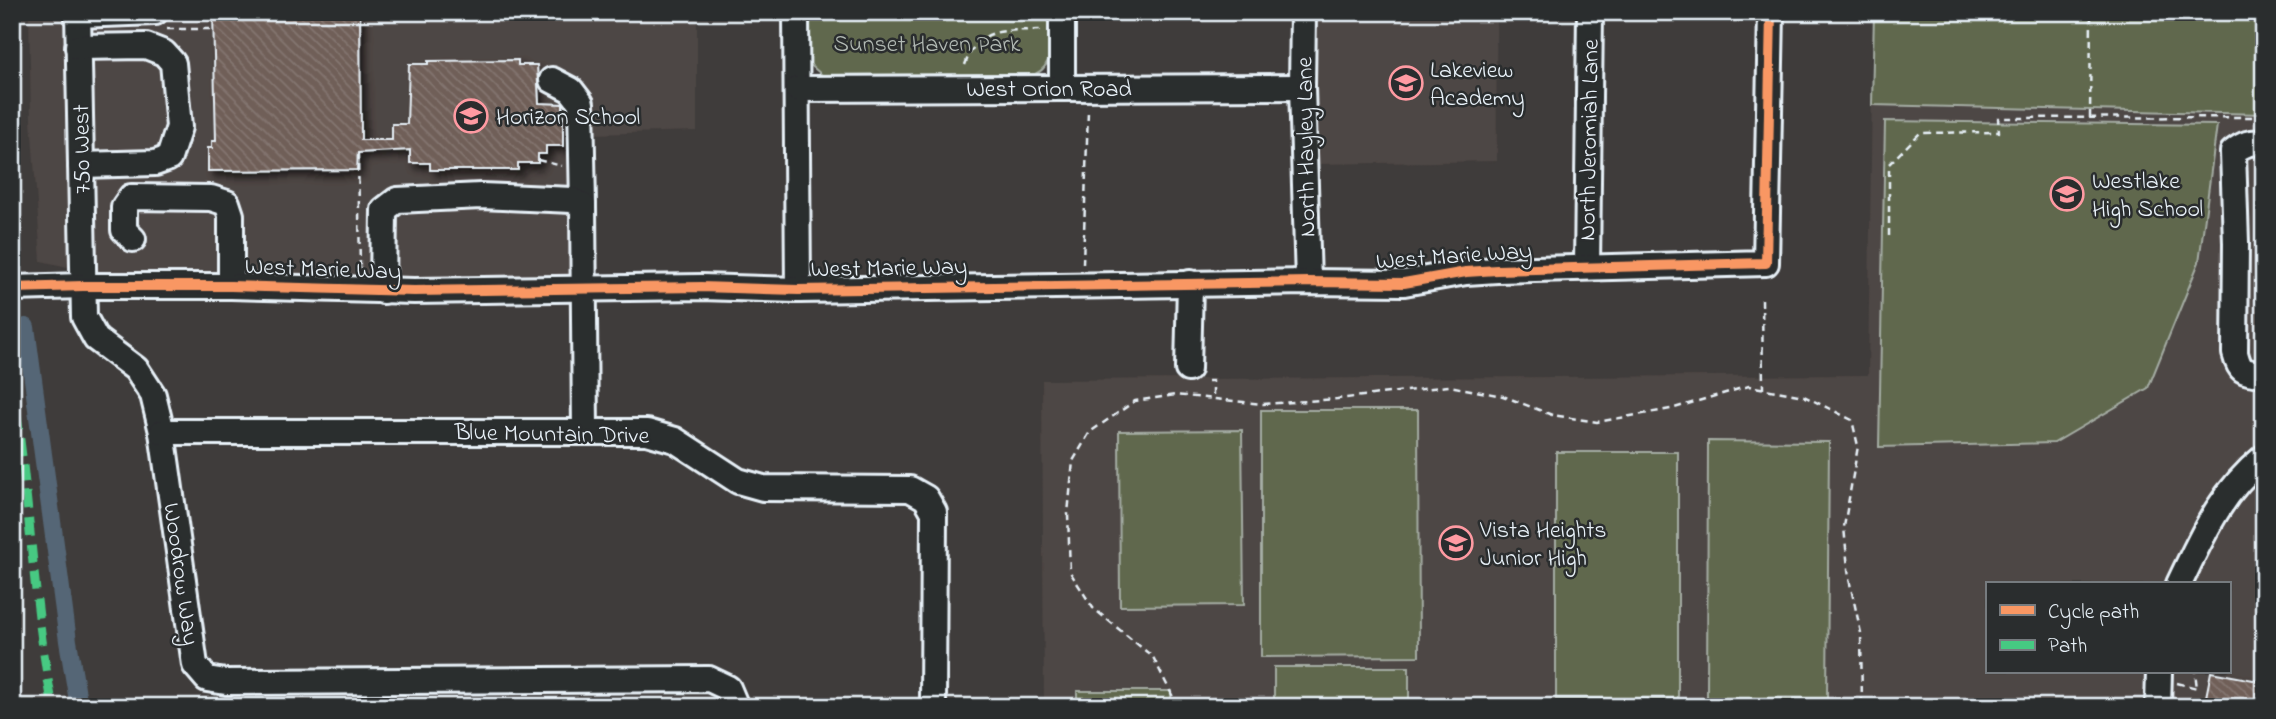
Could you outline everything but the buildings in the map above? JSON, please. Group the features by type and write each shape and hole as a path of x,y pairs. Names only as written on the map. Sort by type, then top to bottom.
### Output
{"street":[{"path":"78,14 155,12"},
{"path":"796,12 798,290"},
{"path":"1062,12 1062,88"},
{"name":"North Hayley Lane","path":"1303,12 1302,87 1308,282"},
{"name":"North Jeromiah Lane","path":"1587,267 1590,12"},
{"name":"West Marie Way","path":"12,288 231,286 383,291 701,288 798,290 1190,283 1404,283 1466,272 1766,263 1771,12"},
{"name":"750 West","path":"78,14 83,286"},
{"path":"78,47 146,46 164,53 173,63 179,127 169,158 162,161 81,165"},
{"path":"552,80 571,90 581,103 585,430"},
{"name":"West Orion Road","path":"797,89 1302,87"},
{"path":"2264,143 2254,141 2241,145 2233,152 2235,353 2238,367 2245,372 2264,373"},
{"path":"133,239 124,230 124,207 131,197 211,198 227,203 231,215 231,286"},
{"path":"383,291 384,210 397,200 519,197 572,200 583,206"},
{"path":"1190,283 1198,375"},
{"name":"Woodrow Way","path":"83,286 84,317 96,339 136,369 153,395 162,432 195,665 207,678 226,682 709,679 728,688 736,707"},
{"name":"Blue Mountain Drive","path":"162,432 647,432 675,440 738,481 763,488 910,489 926,498 934,512 933,707"},
{"path":"2180,582 2213,514 2247,471 2264,457"},
{"path":"2158,707 2165,677"}],"path":[{"path":"2090,118 2091,12"},
{"path":"965,65 974,45 984,36 996,31 1042,30"},
{"path":"1083,264 1088,103"},
{"path":"1889,236 1889,164 1920,133 1999,132 1998,118 2264,117"},
{"path":"358,153 360,268"},
{"path":"538,160 572,169"},
{"path":"1762,299 1763,389"},
{"path":"1198,375 1213,380 1213,398"},
{"path":"1178,707 1153,657 1093,608 1070,572 1068,514 1073,461 1090,432 1135,401 1175,395 1263,404 1338,399 1449,386 1503,396 1552,415 1597,422 1671,410 1749,386 1804,396 1852,420 1858,446 1844,527 1850,579 1861,633 1862,707"},
{"path":"2165,677 2197,688 2195,674"}],"shaded area":[{"path":"29,12 697,12 697,131 593,134 592,276 108,276 41,261 31,120"},
{"name":"Lakeview Academy","path":"1315,12 1496,12 1497,161 1317,164"},
{"path":"1873,12 2264,12 2264,707 1044,707 1042,380 1868,375"}],"green space":[{"name":"Sunset Haven Park","path":"804,12 1050,12 1051,47 1047,64 1035,74 822,75 806,61"},
{"path":"1874,12 2264,12 2264,114 1872,105"},
{"path":"1885,121 2217,125 2199,262 2148,388 2054,443 1879,447"},
{"path":"1261,410 1418,410 1419,656 1261,657"},
{"path":"1242,430 1244,605 1120,606 1119,431"},
{"path":"1708,441 1829,442 1827,700 1707,699"},
{"path":"1556,452 1678,452 1678,699 1556,699"},
{"path":"1274,667 1409,667 1409,707 1274,707"},
{"path":"1077,691 1171,691 1171,707 1077,707"}],"waterway":[{"path":"12,239 14,256"},
{"path":"26,327 79,707"}],"marked path":[{"path":"12,385 40,627 53,707"}],"cycle path":[{"path":"12,288 231,286 414,291 701,287 798,290 1308,282 1404,283 1466,272 1497,270 1766,263 1771,12"}],"place":[{"name":"Lakeview Academy","path":"1406,83"},
{"name":"Horizon School","path":"471,116"},
{"name":"Westlake High School","path":"2067,194"},
{"name":"Vista Heights Junior High","path":"1456,543"}]}
